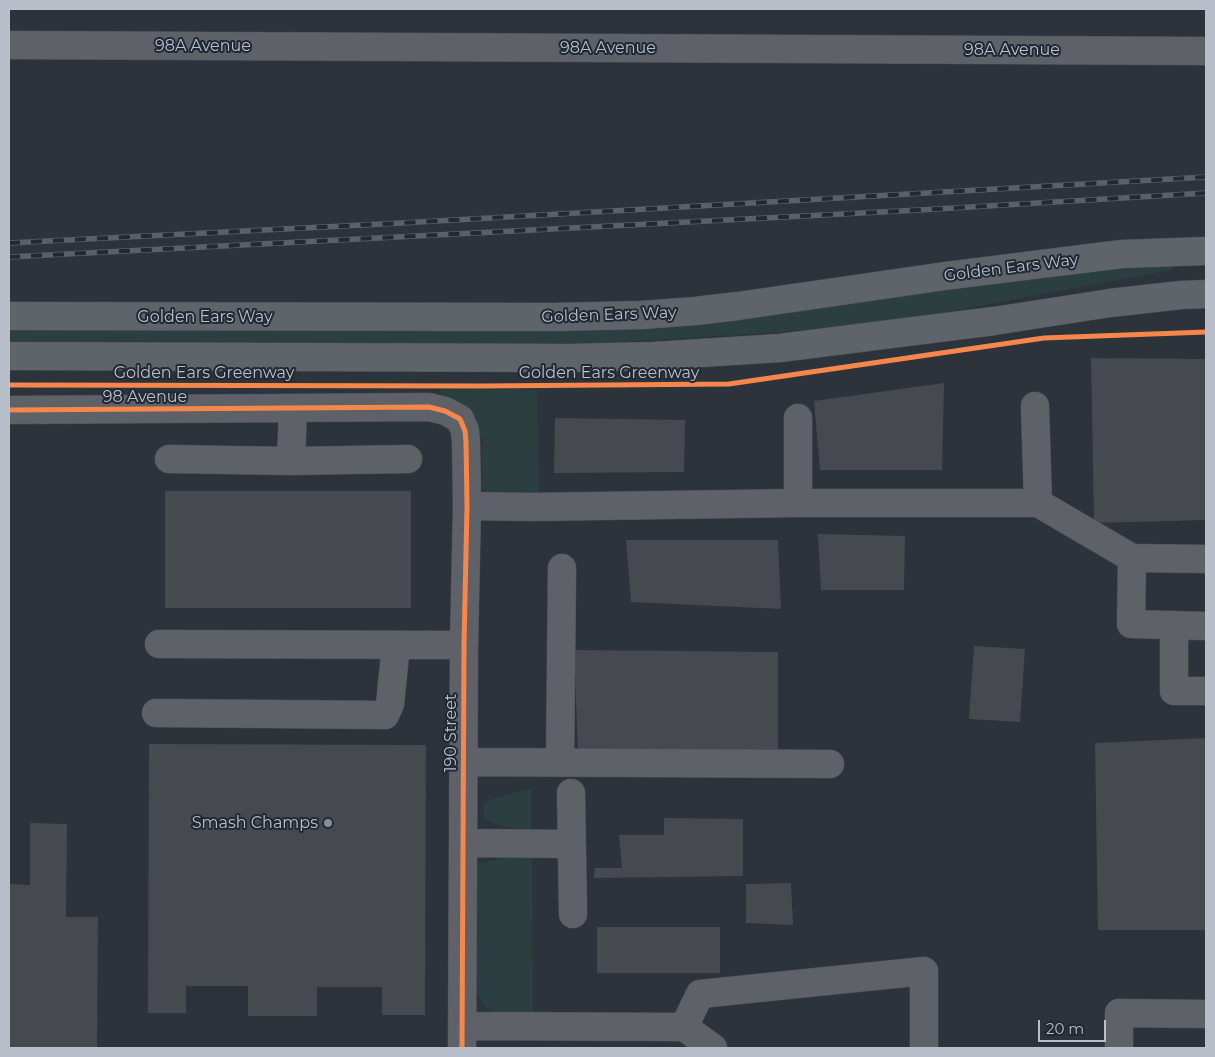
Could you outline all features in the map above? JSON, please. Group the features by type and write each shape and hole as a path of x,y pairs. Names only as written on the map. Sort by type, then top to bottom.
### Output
{"main road":[{"name":"Golden Ears Way","path":"9,316 555,317 642,315 738,306 945,276 1113,256 1206,251"},
{"path":"9,356 560,358 654,356 780,348 994,321 1110,303 1206,294"}],"street":[{"name":"98A Avenue","path":"9,46 1206,51"},
{"path":"1035,406 1038,503"},
{"name":"98 Avenue","path":"9,410 429,407 444,411 460,419"},
{"path":"291,460 293,408"},
{"path":"798,418 798,503"},
{"name":"190 Street","path":"460,419 465,431 467,506 464,645 462,1037"},
{"path":"169,459 408,459"},
{"path":"467,506 1038,503 1132,558 1206,560"},
{"path":"1132,558 1132,624 1206,626"},
{"path":"560,762 562,568"},
{"path":"1174,625 1174,691 1206,691"},
{"path":"159,644 464,645"},
{"path":"156,713 385,715 390,704 396,645"},
{"path":"464,762 830,764"},
{"path":"570,793 573,914"},
{"path":"463,843 571,844"},
{"path":"684,1027 700,994 924,971 924,1048"},
{"path":"1119,1048 1119,1013 1206,1014"},
{"path":"462,1037 684,1027 713,1048"}],"shaded area":[{"path":"1172,265 1172,270 915,318 782,332 691,338 547,344 9,341 9,328 183,328 967,285 1073,272"},
{"path":"440,389 537,390 539,496 490,493 481,489 482,440 478,430 453,400 441,395"},
{"path":"531,788 531,832 496,824 484,819 484,804 489,800"},
{"path":"532,853 533,1018 502,1016 492,1012 482,1003 476,991 477,864 518,854"}],"building":[{"path":"1091,358 1206,359 1206,520 1094,523"},
{"path":"944,383 942,470 820,470 814,401"},
{"path":"555,418 685,420 684,472 554,473"},
{"path":"165,491 411,491 411,608 165,608"},
{"path":"818,534 905,536 904,590 821,590"},
{"path":"626,540 778,540 781,609 631,602"},
{"path":"974,646 1025,649 1020,722 969,719"},
{"path":"574,650 778,652 778,749 578,749"},
{"path":"1206,738 1206,930 1098,930 1095,743"},
{"path":"149,744 426,745 425,1015 382,1015 382,987 317,987 317,1016 248,1016 248,986 186,986 186,1013 148,1013"},
{"path":"664,818 743,819 743,876 594,878 595,868 622,868 619,835 664,835"},
{"path":"30,823 67,824 66,917 98,917 97,1048 9,1048 9,884 30,885"},
{"path":"791,883 793,925 746,923 746,884"},
{"path":"597,927 720,927 720,973 597,973"}],"railway":[{"path":"9,243 402,223 1206,177"},
{"path":"9,257 920,210 1206,193"}],"cycle path":[{"name":"Golden Ears Greenway","path":"9,385 482,386 729,384 1044,338 1206,332"},
{"path":"9,410 429,407 445,411 460,419 465,431 466,442 467,506 464,645 462,1048"}],"place":[{"name":"Smash Champs","path":"328,823"}]}
